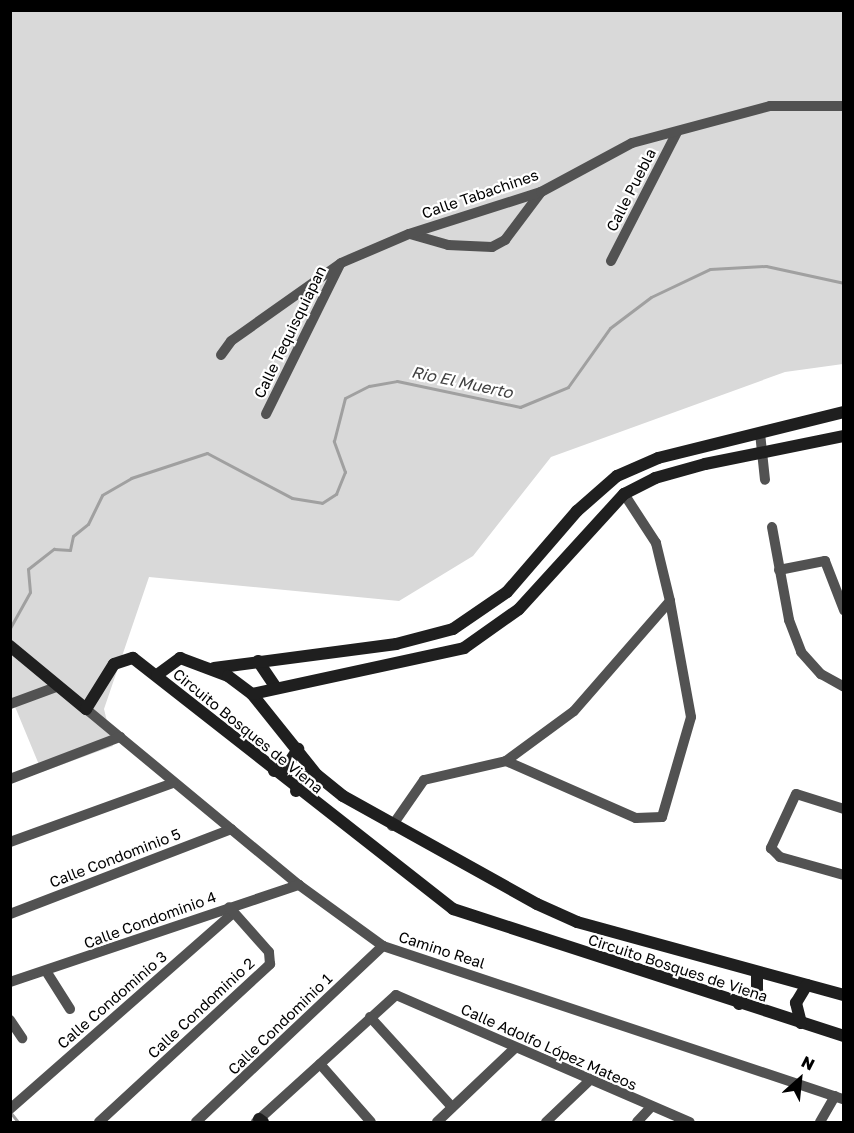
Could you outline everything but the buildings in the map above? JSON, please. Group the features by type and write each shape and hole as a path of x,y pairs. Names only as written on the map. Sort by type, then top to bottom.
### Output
{"main road":[{"path":"214,668 396,644 453,629 507,592 577,511 617,476 658,458 843,412"},
{"path":"252,694 275,686 464,648 519,609 624,494 656,478 843,436"},
{"name":"Camino Real","path":"16,650 86,709"},
{"path":"86,709 124,657 157,675"},
{"name":"Circuito Bosques de Viena","path":"843,995 577,922 392,826 317,775 252,694 214,668 180,658 157,675 296,791 453,909 843,1036"},
{"path":"258,661 275,686"},
{"path":"274,771 286,767 298,750"},
{"path":"296,791 299,778 317,775"},
{"path":"739,1004 757,990 757,972"},
{"path":"801,1023 796,1003 807,985"}],"street":[{"name":"Calle Tabachines","path":"221,355 231,341 340,263 409,234 541,192 624,146 770,106 843,106"},
{"name":"Calle Puebla","path":"611,261 677,132"},
{"path":"409,234 448,245 492,247 505,240 541,192"},
{"name":"Calle Tequisquiapan","path":"266,414 340,263"},
{"path":"760,433 764,452 765,480"},
{"path":"506,761 636,818 662,817 691,717 670,601 656,543 624,494"},
{"path":"772,527 779,570 801,652 821,674 843,687"},
{"path":"779,570 825,561 843,610"},
{"path":"392,826 423,780 506,761 603,683 670,601"},
{"path":"10,704 59,686"},
{"name":"Camino Real","path":"86,709 299,885 383,946 839,1097"},
{"path":"10,779 120,737"},
{"path":"10,842 173,783"},
{"path":"843,809 796,794 771,848 774,855 843,874"},
{"name":"Calle Condominio 5","path":"10,914 231,829"},
{"name":"Calle Condominio 4","path":"10,982 231,910 299,885"},
{"name":"Calle Condominio 3","path":"10,1110 231,910"},
{"name":"Calle Condominio 2","path":"99,1122 270,964 269,952 231,910"},
{"name":"Calle Condominio 1","path":"196,1122 383,946"},
{"path":"46,971 70,1009"},
{"name":"Calle Adolfo López Mateos","path":"370,1017 396,995 588,1082 690,1122"},
{"path":"259,1121 370,1017 452,1107"},
{"path":"10,1020 22,1038"},
{"path":"437,1122 514,1049"},
{"path":"320,1064 371,1122"},
{"path":"546,1122 588,1082"},
{"path":"820,1122 839,1097"},
{"path":"637,1122 650,1108"}],"shaded area":[{"path":"11,11 843,11 843,364 785,372 551,457 473,556 399,601 149,577 104,709 113,746 42,772 11,697"}],"waterway":[{"name":"Rio El Muerto","path":"10,628 30,592 28,569 54,549 70,550 73,536 88,524 102,495 131,478 207,453 292,498 322,503 336,494 345,472 334,441 345,398 369,386 397,381 520,407 568,387 610,328 651,297 710,269 766,266 844,283"},
{"name":"Rio El Muerto","path":"10,1112 18,1122"}]}
